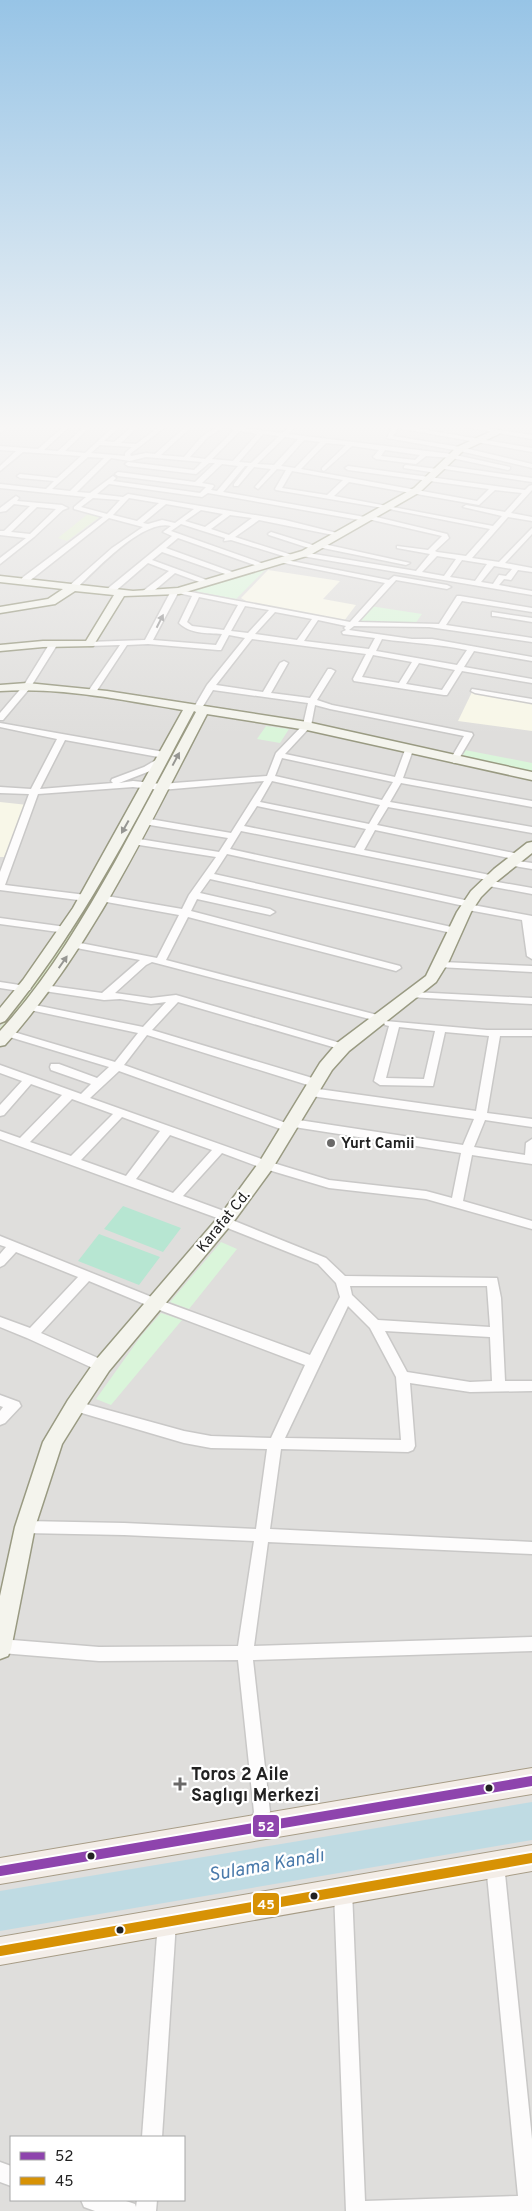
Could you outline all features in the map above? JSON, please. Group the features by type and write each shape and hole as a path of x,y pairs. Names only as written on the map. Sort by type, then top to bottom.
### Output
{"main road":[{"path":"0,578 121,593 177,591 298,556 345,530"},
{"path":"0,610 51,602 72,588"},
{"path":"0,648 43,644 89,644 121,593"},
{"path":"0,653 44,648 53,645"},
{"path":"0,688 27,686 91,693 306,726 532,776"},
{"path":"4,1037 30,1007 75,945 144,821 150,790 163,758 197,709"},
{"path":"0,1018 26,989 66,930 197,709"},
{"name":"Karafat Cd.","path":"0,1647 25,1528 53,1442 75,1406 102,1366 226,1220 266,1165 313,1087 343,1048 384,1022 432,979 442,965 468,905 489,880 523,858"},
{"path":"0,1871 532,1782"},
{"path":"0,1951 532,1858"}],"street":[{"path":"0,562 38,530"},
{"path":"25,580 90,530"},
{"path":"72,588 111,552 141,530"},
{"path":"169,530 166,532 263,566"},
{"path":"207,530 298,556 532,593"},
{"path":"215,549 240,530"},
{"path":"257,545 275,530"},
{"path":"321,530 338,534"},
{"path":"417,574 446,538 445,535 423,530"},
{"path":"446,578 492,530"},
{"path":"477,584 532,530"},
{"path":"2,533 32,536"},
{"path":"270,534 317,547 406,563"},
{"path":"109,592 176,536"},
{"path":"399,547 532,570"},
{"path":"161,549 234,574"},
{"path":"146,560 208,582"},
{"path":"279,561 390,582"},
{"path":"496,586 502,577 508,578 516,568"},
{"path":"146,593 174,570"},
{"path":"337,647 348,628 394,578 447,587"},
{"path":"148,642 177,591 316,618 379,637 412,641 432,641 532,659"},
{"path":"196,595 183,623 190,628 300,641 532,681"},
{"path":"442,626 460,598 532,610"},
{"path":"218,648 242,604"},
{"path":"489,623 499,605"},
{"path":"197,709 210,687 238,650 273,610"},
{"path":"300,641 316,618"},
{"path":"348,628 442,626 532,620"},
{"path":"489,623 531,638"},
{"path":"379,637 357,679 444,693 472,648"},
{"path":"89,644 148,642 238,650"},
{"path":"91,693 125,643"},
{"path":"0,718 27,686 53,645"},
{"path":"401,686 417,660"},
{"path":"266,694 284,663"},
{"path":"104,997 142,962 156,959 194,895 270,778 279,755 306,726 312,701 331,671"},
{"path":"210,687 312,701 330,707 469,735 454,760"},
{"path":"475,691 532,701"},
{"path":"0,725 163,758"},
{"path":"62,737 39,780 0,886 86,898"},
{"path":"358,852 398,780 409,750"},
{"path":"279,755 398,780 532,804"},
{"path":"96,787 138,772 163,758"},
{"path":"3,792 36,792 96,787 150,790 270,778 386,804 532,830"},
{"path":"254,803 523,858"},
{"path":"144,821 236,832 358,852 532,891"},
{"path":"133,841 223,853 529,918 532,956"},
{"path":"208,876 456,931"},
{"path":"194,895 270,912"},
{"path":"102,898 185,913 396,968"},
{"path":"0,921 66,930"},
{"path":"75,945 156,959 384,1022 496,1033 532,1034"},
{"path":"442,965 532,969"},
{"path":"0,985 26,989"},
{"path":"44,988 104,997 120,996 151,1000 176,998 343,1048"},
{"path":"413,995 532,1001"},
{"path":"82,1099 117,1066 144,1031 176,998"},
{"path":"30,1007 144,1031 313,1087 532,1124"},
{"path":"384,1022 380,1081 429,1083 441,1028"},
{"path":"457,1203 467,1150 481,1116 496,1033"},
{"path":"4,1037 117,1066 291,1125 531,1159 532,1143"},
{"path":"55,1067 99,1083"},
{"path":"0,1069 266,1165 329,1184 426,1195 532,1225"},
{"path":"0,1112 29,1080"},
{"path":"22,1143 69,1095"},
{"path":"73,1161 120,1113"},
{"path":"128,1181 168,1130"},
{"path":"0,1135 175,1198 322,1261 342,1281 346,1297 375,1325 403,1378 408,1446 211,1442 184,1438 75,1406"},
{"path":"175,1198 220,1148"},
{"path":"0,1240 154,1303 313,1362"},
{"path":"0,1262 14,1246"},
{"path":"32,1334 87,1275"},
{"path":"342,1281 493,1281 499,1387"},
{"path":"256,1828 262,1812 245,1653 275,1444 346,1297"},
{"path":"0,1322 32,1334 102,1366"},
{"path":"375,1325 496,1332"},
{"path":"403,1378 470,1387 532,1387"},
{"path":"0,1400 14,1406 0,1419"},
{"path":"25,1528 124,1529 532,1548"},
{"path":"0,1647 99,1654 245,1653 532,1644"},
{"path":"343,1892 364,2211 531,2205 495,1864"},
{"path":"152,2136 168,1922"},
{"path":"94,2201 128,2211"}],"shaded area":[{"path":"0,530 532,530 532,2211 0,2211"},
{"path":"268,570 340,581 323,599 356,605 344,621 251,604 241,598"},
{"path":"472,692 532,703 532,731 458,721"},
{"path":"0,802 28,805 4,857 0,857"}],"green space":[{"path":"68,530 82,530 67,541 58,538"},
{"path":"257,569 266,569 236,599 189,590"},
{"path":"370,606 422,614 415,624 358,621"},
{"path":"266,726 289,729 280,743 257,739"},
{"path":"465,750 532,763 532,774 460,759"},
{"path":"151,789 156,790 53,970 0,1034 0,1027 44,972 83,913"},
{"path":"123,1206 181,1228 163,1252 104,1229"},
{"path":"99,1234 160,1257 139,1285 78,1261"},
{"path":"221,1242 237,1249 189,1309 170,1302"},
{"path":"161,1313 182,1320 111,1405 96,1399 141,1336"}],"water":[{"name":"Sulama Kanalı","path":"532,1802 532,1840 0,1931 0,1891"}],"transit line":[{"name":"52","path":"0,1871 532,1781"},
{"name":"45","path":"0,1951 532,1858"}],"place":[{"name":"Yurt Camii","path":"331,1143"},
{"name":"Toros 2 Aile Saglıgı Merkezi","path":"180,1784"}]}
